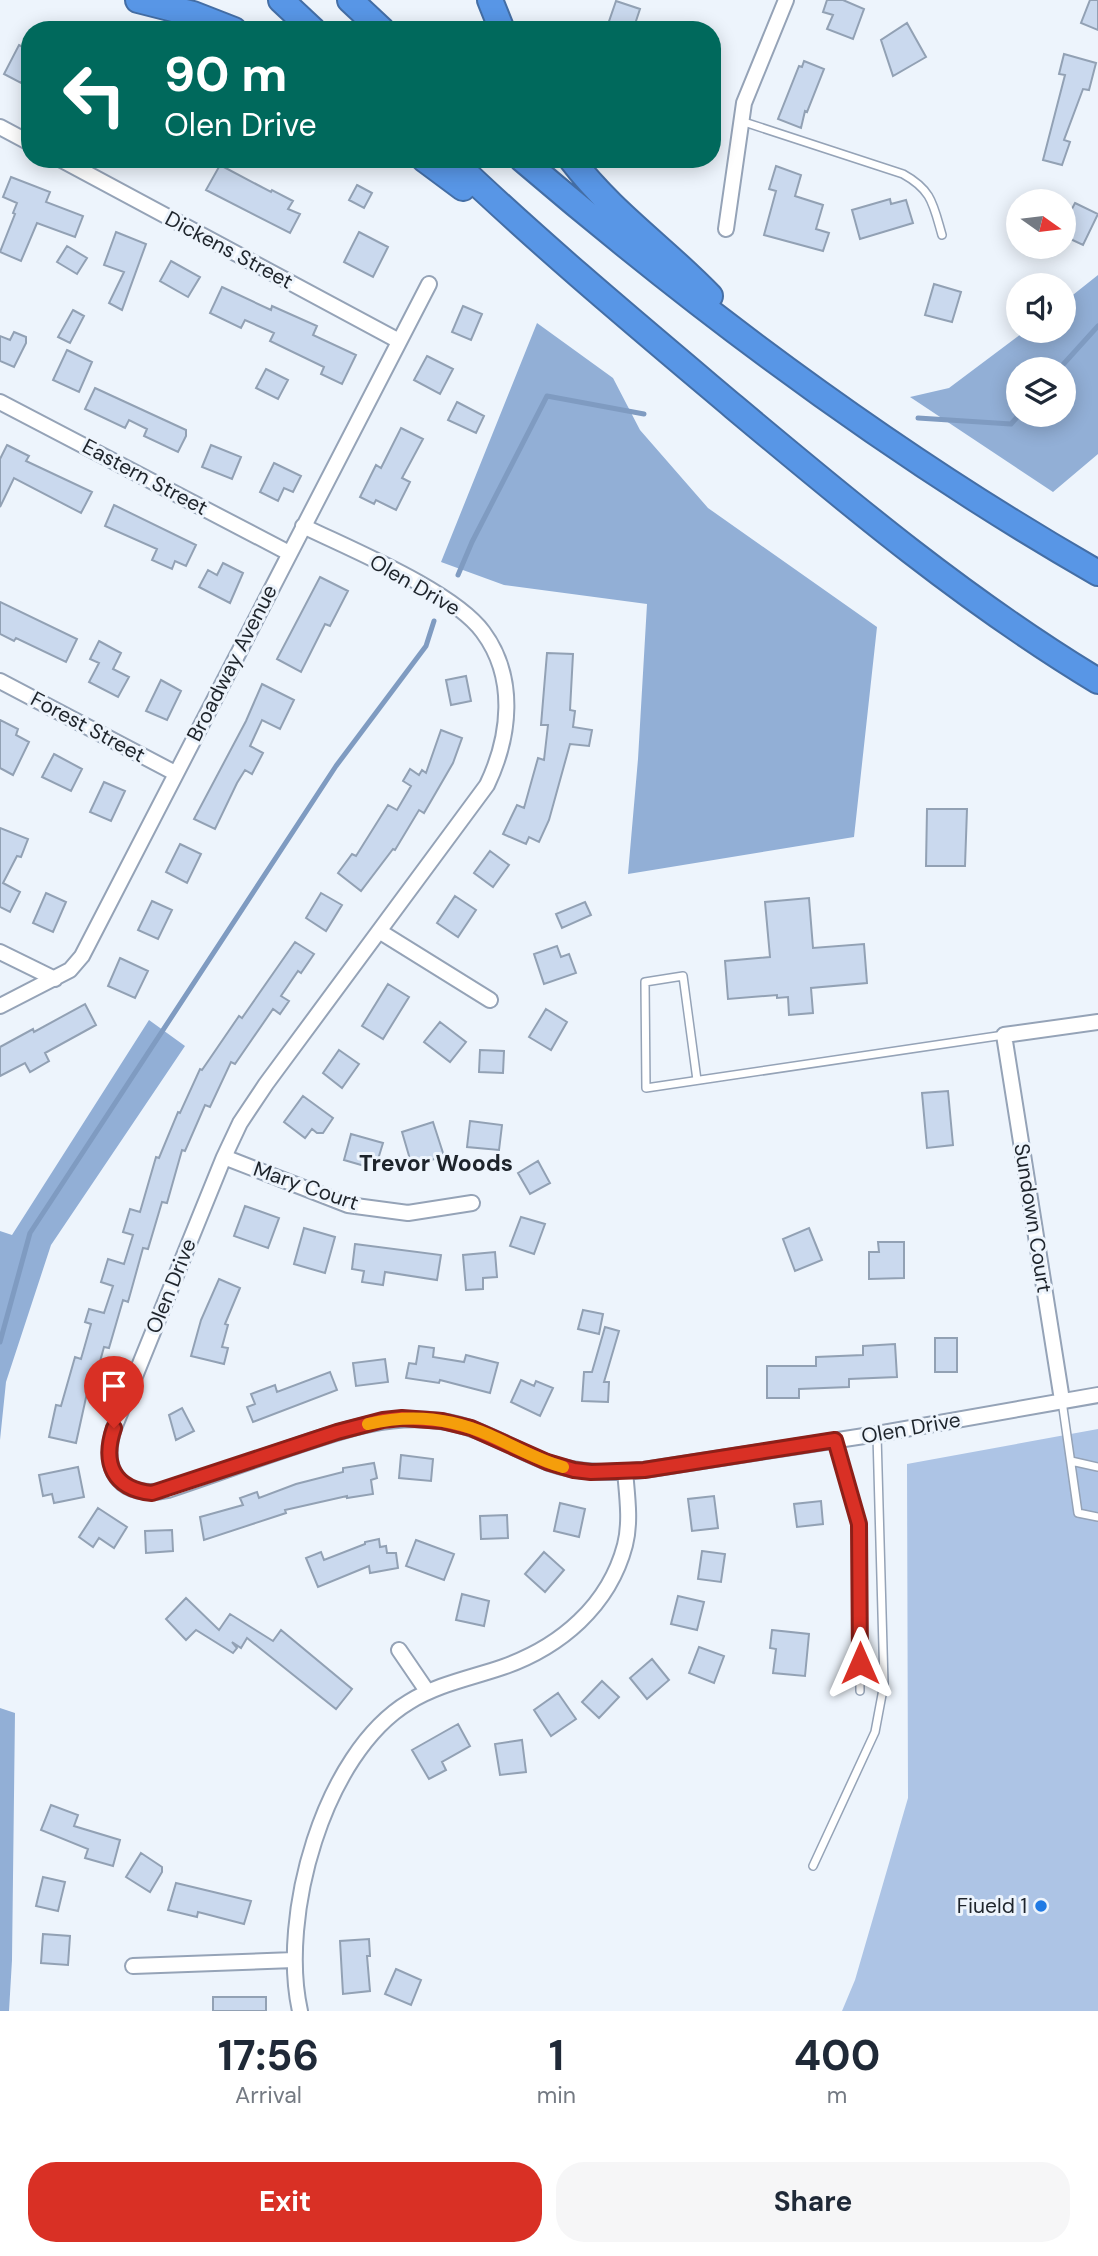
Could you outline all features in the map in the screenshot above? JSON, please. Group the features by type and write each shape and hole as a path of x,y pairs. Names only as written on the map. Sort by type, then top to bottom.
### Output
{"highway":[{"path":"138,0 211,21"},
{"path":"281,0 303,21"},
{"path":"350,0 372,21"},
{"path":"490,0 498,21"},
{"path":"436,168 562,260"},
{"path":"461,168 562,260 729,403 904,547 1008,624 1098,681"},
{"path":"533,168 609,233 763,353 919,462 1098,573"},
{"path":"578,168 600,195 682,267 763,353"}],"street":[{"path":"726,229 740,121 748,93 786,0"},
{"path":"0,127 21,138"},
{"name":"Dickens Street","path":"77,168 399,341"},
{"name":"Broadway Avenue","path":"0,1006 70,970 82,956 429,284"},
{"name":"Eastern Street","path":"0,402 289,553"},
{"name":"Olen Drive","path":"303,526 399,574 460,610 483,632 499,663 504,682 507,702 505,731 497,763 487,785 258,1094 240,1123 110,1441 109,1462 122,1483 142,1492 168,1490 337,1432 402,1418 442,1421 471,1428 547,1462 574,1470 625,1471 877,1434 1098,1395"},
{"name":"Forest Street","path":"0,681 175,773"},
{"path":"379,931 490,1000"},
{"path":"0,952 55,979"},
{"path":"1004,1035 1098,1022"},
{"name":"Sundown Court","path":"1004,1035 1062,1400"},
{"name":"Mary Court","path":"224,1157 348,1205 408,1213 472,1203"},
{"path":"300,2011 294,1960 298,1913 306,1868 318,1828 338,1785 375,1730 405,1704 427,1691 502,1667 544,1649 561,1639 590,1611 610,1581 625,1544 628,1522 625,1471"},
{"path":"399,1650 427,1691"},
{"path":"133,1966 294,1960"}],"lane":[{"path":"740,121 903,174 920,184 931,197 942,235"},
{"path":"696,1080 683,976 645,982 646,1088 1004,1035"},
{"path":"1062,1400 1078,1513 1098,1517"},
{"path":"813,1866 874,1732 884,1684 877,1434"},
{"path":"835,1440 859,1524 860,1691"},
{"path":"1071,1461 1098,1467"}],"shaded area":[{"path":"1098,275 1098,454 1053,492 910,397 949,388 1009,343 1076,343 1076,292"},
{"path":"537,323 613,378 640,430 708,508 877,627 854,837 628,874 647,604 504,585 441,562"},
{"path":"149,1020 185,1046 51,1245 6,1382 0,1440 0,1231 12,1235"},
{"path":"1098,1429 1098,2011 842,2011 855,1980 908,1798 907,1464"},
{"path":"0,1708 15,1713 9,2011 0,2011"}],"building":[{"path":"827,0 843,0 864,9 853,39 827,29 833,15 823,12"},
{"path":"1090,0 1098,0 1098,30 1081,23"},
{"path":"616,1 640,9 636,21 609,21"},
{"path":"907,23 926,57 893,76 881,40"},
{"path":"19,45 21,46 21,83 4,74"},
{"path":"1064,54 1096,63 1089,90 1083,89 1064,140 1070,142 1062,165 1043,160 1065,75 1059,74"},
{"path":"804,61 824,69 807,112 805,111 801,128 778,119 799,66 802,67"},
{"path":"776,166 801,175 795,196 823,205 816,229 829,233 823,251 764,235 776,191 769,189"},
{"path":"218,168 226,168 293,201 288,209 300,214 290,233 206,190"},
{"path":"11,177 50,192 46,202 83,216 75,237 37,223 21,261 0,252 17,203 3,197"},
{"path":"357,185 372,193 364,208 349,200"},
{"path":"890,199 891,204 906,200 913,223 860,239 852,210"},
{"path":"1076,203 1098,214 1083,245 1076,242"},
{"path":"116,232 146,244 122,310 109,303 124,272 104,265"},
{"path":"359,232 388,247 373,277 344,262"},
{"path":"67,246 87,258 77,274 57,262"},
{"path":"171,261 200,277 188,297 160,281"},
{"path":"934,284 961,292 952,322 925,315"},
{"path":"222,287 271,310 272,306 317,326 313,335 356,355 342,384 321,374 324,367 270,341 274,333 245,320 241,328 210,313"},
{"path":"463,306 482,314 471,340 452,332"},
{"path":"73,310 84,316 70,343 58,337"},
{"path":"14,332 26,337 26,343 14,367 0,361 0,336 10,340"},
{"path":"67,350 92,362 79,392 53,380"},
{"path":"427,356 453,369 440,394 414,380"},
{"path":"266,369 288,380 278,399 256,388"},
{"path":"95,388 186,430 178,452 144,436 147,429 129,420 125,428 85,409"},
{"path":"457,402 484,416 476,433 448,420"},
{"path":"401,428 423,439 402,478 410,482 396,510 376,500 374,504 360,497 376,465 381,468"},
{"path":"7,445 29,456 26,461 92,492 81,513 14,478 0,507 0,459"},
{"path":"211,445 241,457 232,479 202,467"},
{"path":"274,463 301,476 293,492 284,488 278,501 260,492"},
{"path":"114,505 196,545 186,566 175,561 172,569 152,560 157,549 105,526"},
{"path":"223,563 243,573 230,603 199,587 208,570 217,575"},
{"path":"320,577 348,591 330,626 325,624 301,672 277,659"},
{"path":"0,602 77,639 66,662 16,638 14,641 0,634"},
{"path":"99,641 121,653 113,669 129,677 118,697 89,682 99,663 90,659"},
{"path":"547,653 573,654 570,710 575,711 573,727 592,730 589,746 570,744 549,820 539,842 529,837 526,844 503,834 517,805 524,808 538,758 544,760 548,725 541,725"},
{"path":"466,676 471,701 451,705 446,680"},
{"path":"161,680 181,691 167,720 146,711"},
{"path":"262,684 294,700 280,729 262,720 250,746 263,753 252,774 245,770 215,829 194,819 246,721"},
{"path":"0,720 18,729 16,735 29,742 13,775 0,768"},
{"path":"441,730 462,738 453,763 424,813 419,810 395,850 393,849 361,891 338,873 352,854 356,856 388,805 397,810 411,786 403,781 410,769 419,775 422,770 426,773"},
{"path":"54,754 82,769 71,791 42,777"},
{"path":"104,782 125,791 111,821 90,812"},
{"path":"927,809 967,809 965,866 926,866"},
{"path":"0,828 28,839 21,857 17,856 3,883 20,892 10,912 0,907"},
{"path":"180,844 201,854 187,883 166,872"},
{"path":"490,851 509,865 493,887 474,873"},
{"path":"46,893 66,902 53,932 33,923"},
{"path":"321,893 342,905 326,931 306,918"},
{"path":"455,896 476,910 458,937 437,923"},
{"path":"809,898 813,948 864,944 867,983 811,988 813,1013 789,1015 788,997 777,998 777,995 728,999 725,961 770,957 765,902"},
{"path":"152,901 172,910 158,939 138,930"},
{"path":"585,902 591,915 562,928 556,914"},
{"path":"295,942 314,954 281,996 289,1001 280,1014 273,1009 235,1064 231,1062 210,1107 205,1105 185,1151 182,1150 167,1203 162,1202 148,1249 143,1248 128,1302 123,1300 109,1348 104,1347 91,1394 87,1393 76,1443 49,1437 56,1405 61,1406 75,1357 81,1359 91,1324 85,1322 89,1309 104,1313 113,1286 101,1282 108,1259 124,1264 133,1235 123,1232 130,1209 140,1212 156,1157 159,1158 178,1112 180,1113 200,1069 202,1070 239,1016 242,1018"},
{"path":"557,946 561,957 569,954 576,973 544,984 534,954"},
{"path":"120,958 148,971 135,998 108,986"},
{"path":"388,984 409,997 383,1039 362,1026"},
{"path":"85,1004 96,1025 45,1053 49,1061 30,1072 25,1063 0,1076 0,1047"},
{"path":"546,1009 567,1022 551,1050 529,1037"},
{"path":"440,1022 466,1042 450,1062 424,1042"},
{"path":"339,1050 359,1064 342,1088 323,1073"},
{"path":"480,1050 504,1051 503,1073 479,1072"},
{"path":"948,1091 953,1145 927,1148 922,1093"},
{"path":"303,1096 333,1118 323,1133 312,1129 305,1138 284,1122"},
{"path":"470,1121 502,1125 499,1150 467,1147"},
{"path":"433,1122 444,1156 412,1166 402,1132"},
{"path":"351,1134 383,1143 375,1169 344,1160"},
{"path":"538,1161 550,1183 530,1194 518,1173"},
{"path":"245,1206 279,1218 268,1248 234,1236"},
{"path":"521,1217 545,1224 534,1254 510,1246"},
{"path":"304,1228 335,1237 325,1273 294,1264"},
{"path":"809,1228 822,1260 795,1271 783,1239"},
{"path":"878,1242 904,1242 904,1278 869,1279 869,1252 879,1252"},
{"path":"355,1244 441,1255 437,1280 385,1272 383,1285 362,1282 364,1271 352,1269"},
{"path":"495,1252 497,1277 483,1278 483,1289 466,1290 463,1255"},
{"path":"219,1279 240,1288 225,1324 228,1325 222,1347 228,1348 224,1364 191,1356 201,1320"},
{"path":"583,1310 603,1314 599,1334 578,1329"},
{"path":"605,1327 619,1331 604,1382 609,1382 608,1402 582,1401 584,1372 592,1372"},
{"path":"935,1338 957,1338 957,1372 935,1372"},
{"path":"895,1344 897,1377 849,1379 849,1387 799,1389 799,1398 767,1398 767,1366 816,1366 816,1357 863,1355 863,1346"},
{"path":"419,1346 434,1348 433,1357 464,1362 466,1355 498,1363 490,1393 440,1380 439,1383 406,1378 409,1363 416,1364"},
{"path":"385,1359 388,1382 356,1386 353,1363"},
{"path":"330,1372 337,1390 253,1422 247,1407 255,1404 251,1394 275,1385 277,1392"},
{"path":"521,1380 534,1386 536,1381 553,1388 540,1416 511,1402"},
{"path":"182,1408 194,1431 176,1440 169,1415"},
{"path":"401,1455 433,1459 431,1481 399,1478"},
{"path":"374,1463 377,1478 371,1480 373,1494 347,1496 285,1510 286,1513 204,1540 200,1517 243,1505 240,1498 257,1492 259,1498 296,1484 343,1472 343,1468"},
{"path":"78,1467 84,1497 54,1503 52,1494 43,1496 39,1475"},
{"path":"714,1496 718,1528 692,1531 688,1499"},
{"path":"821,1501 823,1524 797,1527 794,1504"},
{"path":"560,1503 585,1509 579,1537 554,1531"},
{"path":"98,1508 127,1527 114,1548 99,1538 93,1547 79,1537"},
{"path":"507,1515 508,1538 481,1539 480,1516"},
{"path":"172,1530 173,1551 146,1553 145,1531"},
{"path":"379,1539 380,1547 386,1546 387,1553 396,1553 398,1568 370,1573 369,1566 318,1587 306,1558 321,1552 324,1560 365,1542"},
{"path":"416,1540 454,1554 444,1580 406,1566"},
{"path":"702,1551 725,1554 721,1582 698,1579"},
{"path":"544,1552 564,1570 545,1592 525,1574"},
{"path":"462,1594 489,1601 484,1626 456,1620"},
{"path":"678,1596 704,1602 697,1630 671,1624"},
{"path":"186,1598 219,1630 230,1614 273,1641 281,1630 352,1689 336,1709 247,1638 241,1648 232,1642 237,1648 233,1653 196,1630 186,1640 166,1619"},
{"path":"772,1630 809,1634 805,1676 773,1673 776,1649 770,1648"},
{"path":"699,1647 724,1656 714,1683 689,1673"},
{"path":"652,1659 669,1680 647,1699 630,1678"},
{"path":"602,1681 619,1697 599,1718 582,1702"},
{"path":"558,1693 576,1719 551,1736 534,1710"},
{"path":"458,1724 470,1746 442,1762 446,1770 429,1779 412,1750"},
{"path":"522,1740 526,1772 500,1775 495,1744"},
{"path":"51,1805 78,1815 74,1826 120,1840 113,1866 85,1858 88,1849 41,1830"},
{"path":"141,1853 162,1867 162,1872 150,1892 126,1877"},
{"path":"43,1877 65,1882 58,1911 36,1906"},
{"path":"176,1883 251,1901 244,1924 198,1912 197,1917 168,1910"},
{"path":"43,1934 70,1936 68,1965 41,1963"},
{"path":"369,1939 370,1956 367,1956 370,1991 343,1994 340,1941"},
{"path":"396,1969 421,1980 411,2005 385,1994"},
{"path":"213,1997 266,1997 266,2011 213,2011"}],"waterway":[{"path":"1070,357 1098,326"},
{"path":"458,575 472,542 547,396 644,414"},
{"path":"918,418 1006,424"},
{"path":"0,1342 30,1233 336,766 426,646 434,621"}],"slow traffic":[{"path":"368,1424 402,1418 442,1421 487,1434 563,1467"}],"place":[{"name":"Fiueld 1","path":"1041,1906"}],"district":[{"name":"Trevor Woods","path":"436,1163"}],"route":[{"path":"114,1428 108,1453 114,1474 131,1488 152,1493 168,1490 337,1432 402,1418 442,1421 471,1428 547,1462 591,1472 644,1470 835,1440 859,1524 860,1663"}]}
